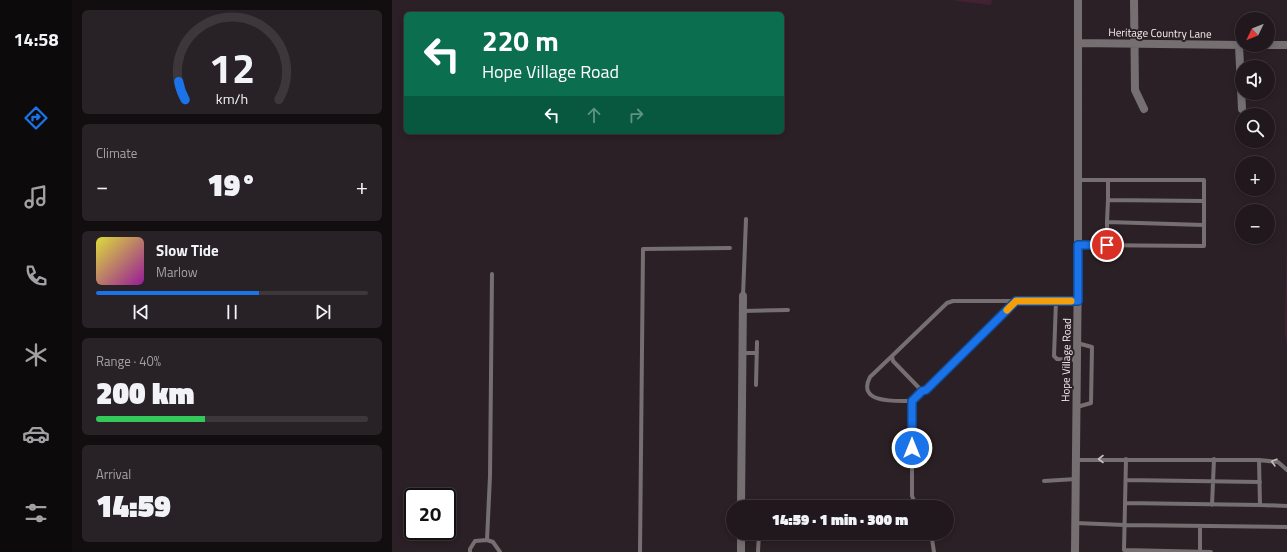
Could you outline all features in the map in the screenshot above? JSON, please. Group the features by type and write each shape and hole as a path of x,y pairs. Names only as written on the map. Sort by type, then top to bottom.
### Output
{"street":[{"name":"Hope Village Road","path":"1075,552 1078,301 1078,0"},
{"path":"1134,0 1135,90 1144,109"},
{"name":"Heritage Country Lane","path":"1078,43 1235,45"},
{"path":"1275,45 1287,45"},
{"path":"1241,52 1242,108"},
{"path":"741,500 743,296"},
{"path":"741,540 741,552"}],"lane":[{"path":"1078,180 1204,180 1204,246 1078,245"},
{"path":"1107,245 1108,180"},
{"path":"1108,200 1204,202"},
{"path":"743,296 746,219"},
{"path":"1108,222 1204,225"},
{"path":"640,552 643,249 730,248"},
{"path":"487,540 490,476 492,274"},
{"path":"912,401 881,400 871,395 868,381 870,377 947,303 953,301 1078,301"},
{"path":"914,500 912,496 912,401 922,391 926,390 1016,301"},
{"path":"1056,301 1054,356 1057,359 1077,360"},
{"path":"743,311 788,310"},
{"path":"756,385 757,342"},
{"path":"1077,343 1092,347 1091,403 1077,407"},
{"path":"743,353 757,353"},
{"path":"892,356 894,361 922,391"},
{"path":"1212,505 1214,459"},
{"path":"1076,460 1259,460 1278,462 1287,470"},
{"path":"1126,460 1124,550 1210,552"},
{"path":"1259,460 1260,506"},
{"path":"1044,481 1076,479"},
{"path":"1126,480 1260,482"},
{"path":"1125,504 1287,506"},
{"path":"1075,523 1287,527"},
{"path":"1200,526 1200,552"},
{"path":"470,552 470,549 475,541 487,540 493,542 500,552"},
{"path":"758,552 759,540"},
{"path":"932,540 934,552"}],"shaded area":[{"path":"954,0 992,0 991,5"},
{"path":"1287,216 1287,347 1285,333"}],"slow traffic":[{"path":"1007,310 1016,301 1071,301"}],"route":[{"path":"912,448 912,401 922,391 926,390 1016,301 1078,301 1078,245 1107,245"}]}
